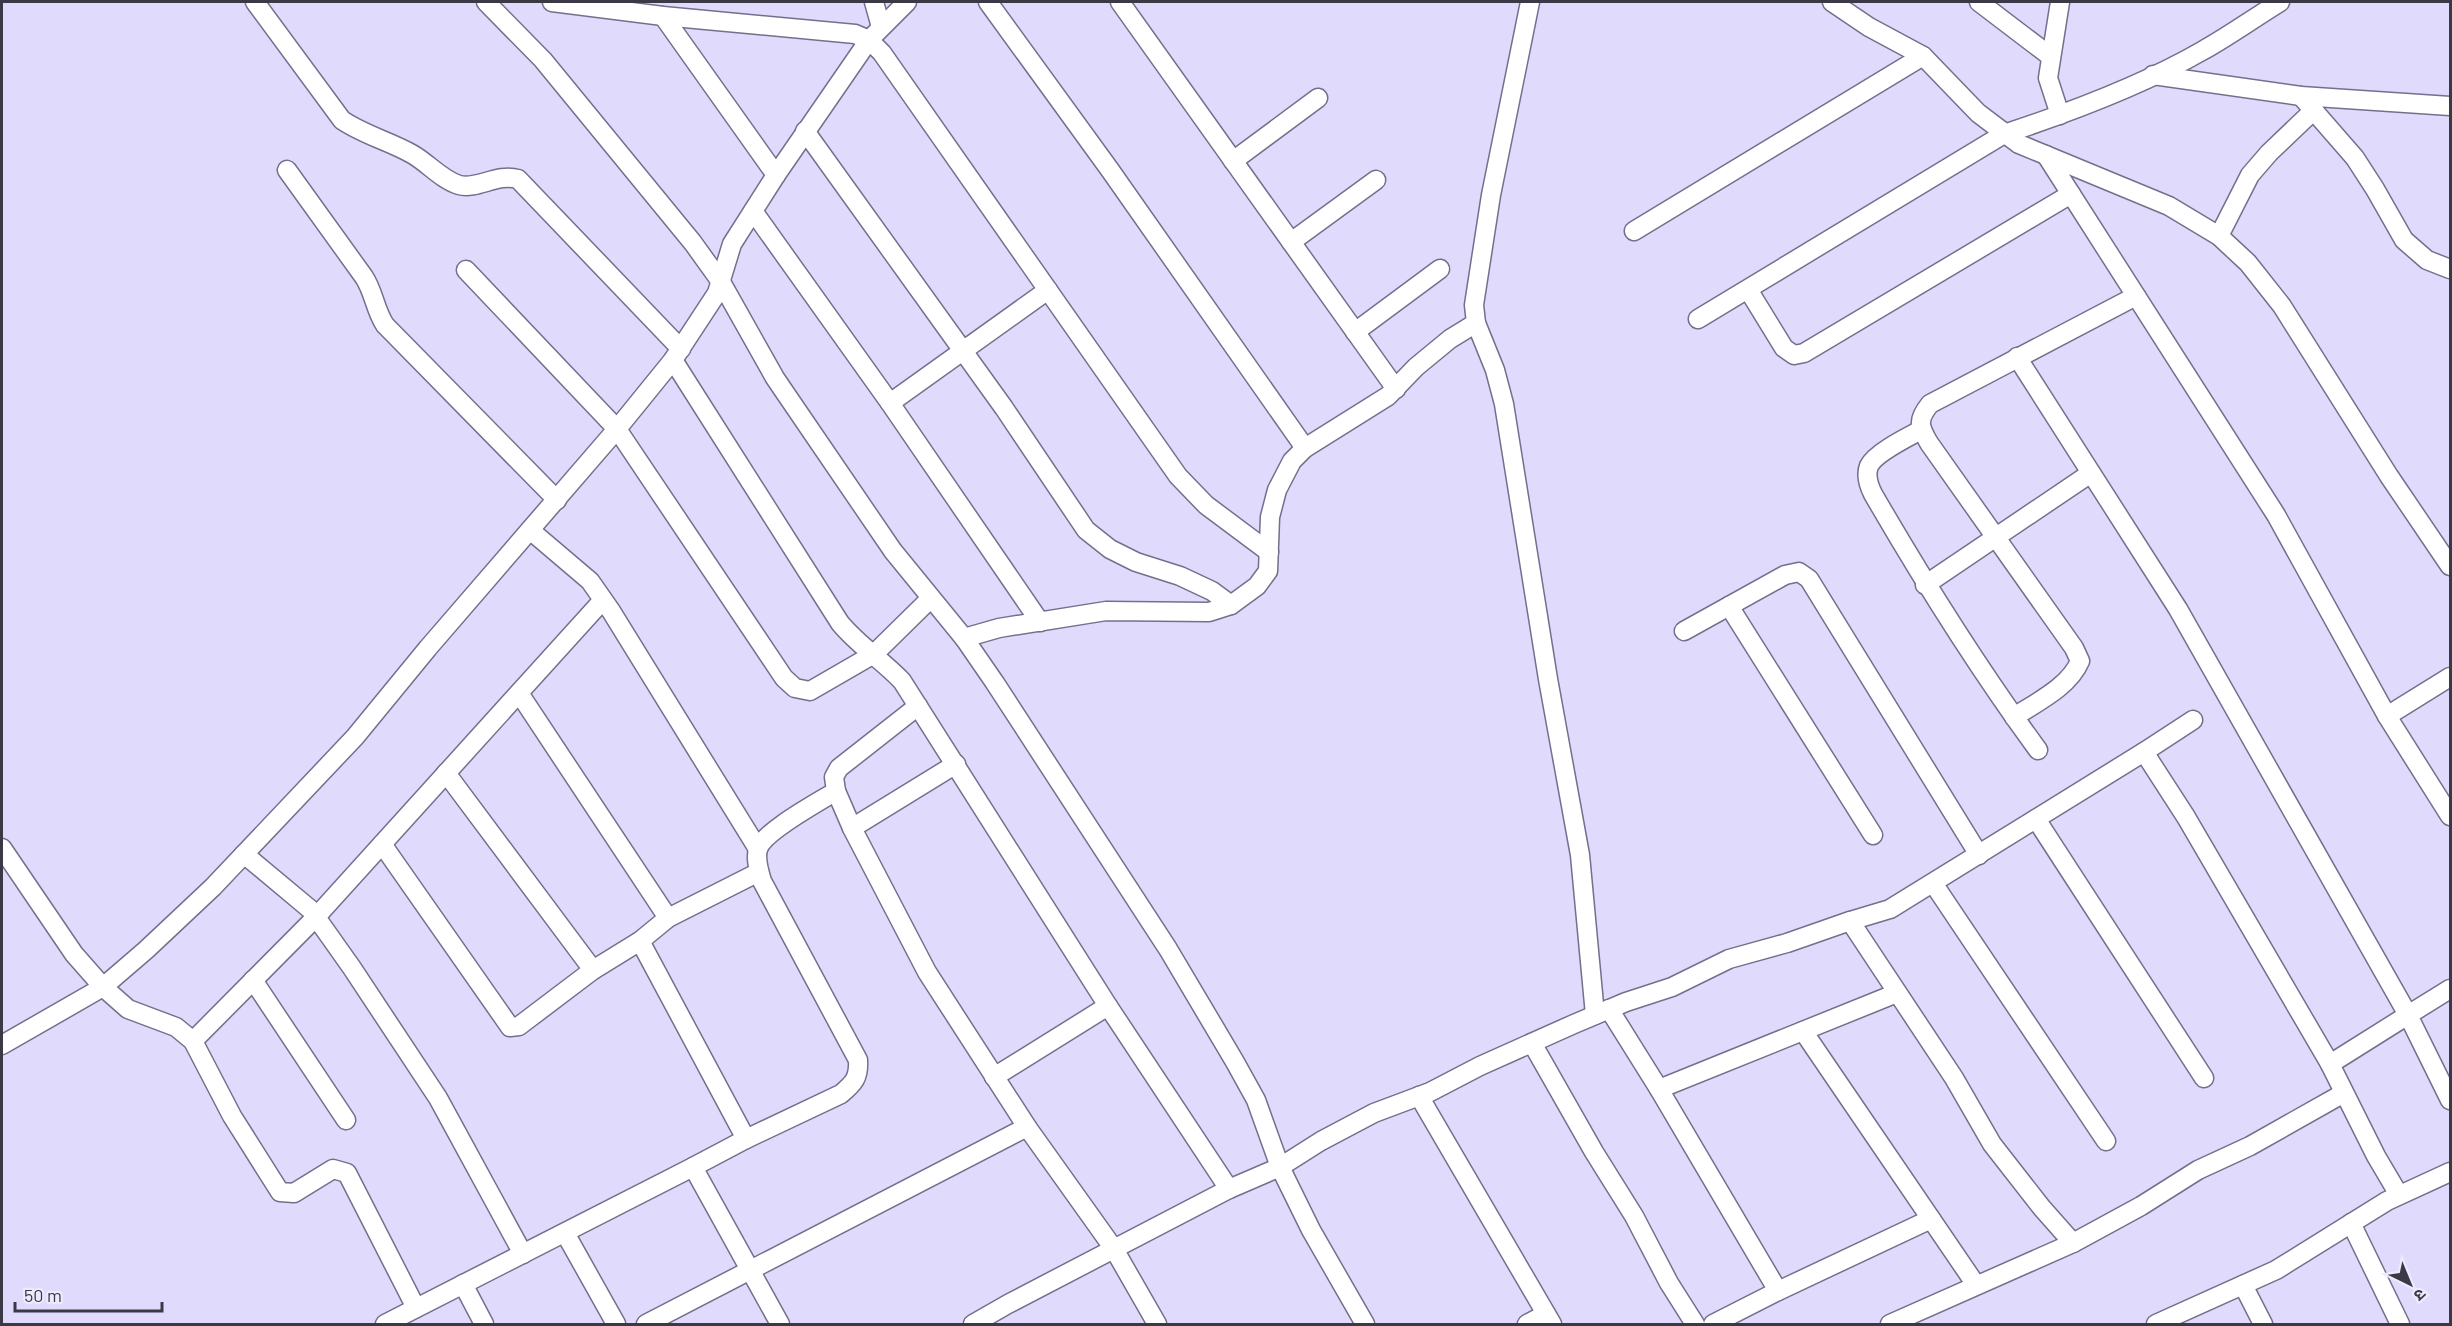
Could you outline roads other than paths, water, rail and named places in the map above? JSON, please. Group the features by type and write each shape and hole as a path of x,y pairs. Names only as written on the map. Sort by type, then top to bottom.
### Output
{"street":[{"path":"255,2 342,120 359,132 411,153 461,186 508,177 518,180 676,354 840,623 852,638 874,654 902,681 1108,1006 1229,1189"},
{"path":"486,2 543,60 681,229 721,282 775,378 893,551 964,638 1025,728 1168,949 1256,1100 1280,1167 1311,1230 1365,1324"},
{"path":"552,2 663,16 855,34 875,33"},
{"path":"874,2 875,33 882,53 1178,476 1206,505 1269,552"},
{"path":"2,1045 103,987 204,895 355,737 428,648 617,429 676,354 711,302 721,282 732,244 776,174 875,33 907,2"},
{"path":"988,2 1110,170 1305,448"},
{"path":"1120,2 1396,388"},
{"path":"1530,2 1479,263 1474,304 1476,323 1495,370 1504,404 1548,679 1580,855 1602,1012 1659,1089 1778,1291"},
{"path":"1832,2 1869,27 1923,56 1970,105 2019,144 2169,206 2219,236 2248,263 2282,306 2389,476 2451,566"},
{"path":"1978,2 2050,56"},
{"path":"2060,2 2048,78 2060,116"},
{"path":"1698,319 1749,291 2004,134 2060,116 2153,75 2202,51 2280,2"},
{"path":"663,16 776,174"},
{"path":"1634,231 1923,56"},
{"path":"2153,75 2301,96 2451,106"},
{"path":"2301,96 2355,158 2404,240 2427,260 2451,269"},
{"path":"1233,160 1318,98"},
{"path":"2219,236 2250,175 2269,153 2314,110"},
{"path":"805,132 1004,408 1086,530 1110,549 1137,562 1180,576 1212,591 1231,605"},
{"path":"2046,155 2276,515 2387,716 2451,816"},
{"path":"287,170 371,287 377,313 385,325 557,500"},
{"path":"1291,242 1376,180"},
{"path":"1749,291 1784,348 1794,355 1804,353 2071,194"},
{"path":"753,211 890,403 1040,622"},
{"path":"1355,332 1440,268"},
{"path":"466,270 617,429 784,678 795,688 810,691 874,654 930,599"},
{"path":"890,403 1048,290"},
{"path":"2014,717 2068,680 2076,672 2080,661 1921,430 1921,415 1930,404 2136,296"},
{"path":"964,638 999,628 1106,611 1209,612 1231,605 1257,586 1268,571 1270,517 1277,490 1292,461 1305,448 1388,396 1416,367 1450,339 1476,323"},
{"path":"2017,357 2178,609 2408,1015 2451,1100"},
{"path":"1921,430 1876,457 1869,466 1867,480 1873,495 1925,585 2038,750"},
{"path":"1925,585 2091,473"},
{"path":"385,1324 746,1139 841,1094 853,1084 859,1074 858,1060 759,872 758,849 590,581 530,531"},
{"path":"1684,631 1785,576 1799,573 1809,579 1978,855"},
{"path":"193,1041 316,917 603,600"},
{"path":"1729,606 1873,835"},
{"path":"2387,716 2451,677"},
{"path":"519,693 668,918"},
{"path":"918,706 839,768 834,777 836,791 852,828 927,972 1027,1127 1114,1249 1157,1324"},
{"path":"973,1324 1229,1189 1280,1167 1321,1141 1374,1113 1419,1096 1602,1012 1672,987 1729,959 1787,943 1890,909 2193,720"},
{"path":"2144,752 2186,817 2330,1064 2376,1156 2399,1195"},
{"path":"852,828 956,765"},
{"path":"446,773 593,970"},
{"path":"758,849 766,836 836,791"},
{"path":"2036,819 2204,1078"},
{"path":"382,844 510,1027 519,1026 593,970 640,941 668,918 759,872"},
{"path":"2,849 74,954 103,987 128,1009 176,1028 193,1041 232,1116 280,1192 294,1192 333,1169 347,1173 416,1308"},
{"path":"244,854 311,910 316,917 438,1098 523,1254"},
{"path":"1933,883 2106,1140"},
{"path":"1850,921 1954,1078 1992,1143 2042,1208 2073,1243"},
{"path":"640,941 746,1139"},
{"path":"253,980 346,1120"},
{"path":"2330,1064 2451,989"},
{"path":"1659,1089 1897,993"},
{"path":"994,1077 1108,1006"},
{"path":"1803,1031 1976,1285"},
{"path":"1532,1043 1594,1152 1634,1216 1669,1283 1695,1324"},
{"path":"1890,1324 2073,1243 2141,1206 2198,1170 2250,1146 2344,1093"},
{"path":"1419,1096 1549,1319 1527,1324"},
{"path":"646,1324 1027,1127"},
{"path":"693,1167 780,1324"},
{"path":"2156,1324 2276,1270 2399,1195 2451,1172"},
{"path":"1713,1324 1931,1219"},
{"path":"2351,1223 2400,1324"},
{"path":"565,1233 616,1324"},
{"path":"463,1284 484,1324"},
{"path":"2243,1285 2263,1324"}]}
